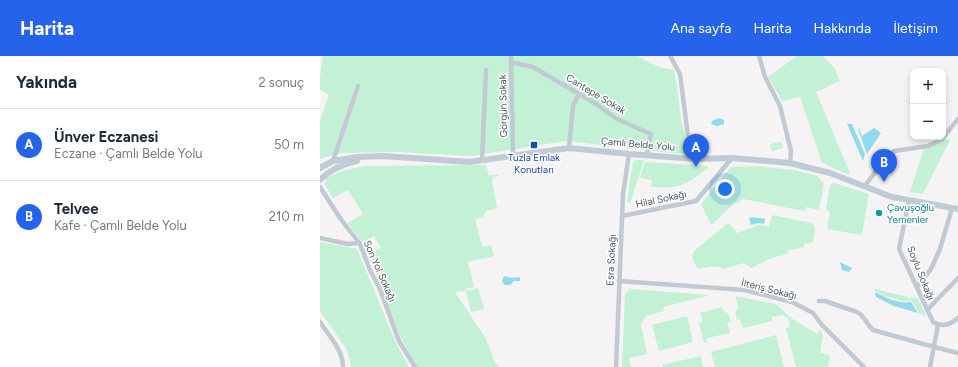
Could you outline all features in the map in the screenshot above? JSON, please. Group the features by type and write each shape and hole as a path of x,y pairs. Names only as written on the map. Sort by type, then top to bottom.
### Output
{"street":[{"name":"Görgün Sokak","path":"511,56 513,155"},
{"path":"670,56 680,74 688,136 696,159"},
{"path":"759,56 765,77 780,106 791,151 790,163"},
{"name":"Cantepe Sokak","path":"511,62 533,67 617,118 651,134 647,155"},
{"path":"482,161 486,70"},
{"path":"333,161 358,86"},
{"path":"569,148 573,106 579,94"},
{"path":"865,186 883,161 894,151 928,146 942,139 958,119"},
{"name":"Çamlı Belde Yolu","path":"320,168 333,161 357,157 383,156 470,162 569,148 696,159 732,158 790,163 830,173 892,197 955,209"},
{"name":"Esra Sokağı","path":"616,367 623,194 629,154"},
{"name":"Çamlı Belde Yolu","path":"320,180 328,173 349,163 383,156"},
{"name":"Hilal Sokağı","path":"622,216 696,200 732,158"},
{"name":"Son Yol Sokağı","path":"320,187 340,218 359,242 380,289 400,341 415,367"},
{"name":"Soylu Sokağı","path":"909,200 899,249 926,310 933,322 938,325"},
{"path":"917,287 931,269 955,209"},
{"path":"320,238 348,244 359,242"},
{"path":"926,310 958,278"},
{"name":"İlteriş Sokağı","path":"619,282 745,290 792,302 813,312 822,325 864,367"},
{"path":"819,301 825,301 862,314 870,328 874,330 958,353"},
{"path":"930,367 938,325 943,326 958,318"},
{"path":"320,322 338,349 343,362 343,367"}],"green space":[{"path":"323,56 637,56 659,67 674,70 681,120 691,155 566,141 471,156 396,152 340,153 320,159 320,121 329,95 320,90"},
{"path":"797,56 823,56 835,69 840,81 816,92 850,173 847,174 822,163 800,97 782,101 768,77"},
{"path":"946,139 950,140 923,194 910,192 924,149"},
{"path":"782,142 783,148 772,151 770,144"},
{"path":"636,160 644,160 630,204 627,201 633,162"},
{"path":"645,162 708,166 708,168 682,185 651,187 652,180 640,178"},
{"path":"486,165 489,176 499,174 499,176 493,177 492,181 497,208 486,211 483,217 475,219 482,247 491,245 494,256 468,262 474,287 465,289 466,291 455,292 486,339 495,363 500,367 417,367 400,336 368,253 381,248 374,236 363,243 348,223 363,214 348,190 333,198 325,185 327,178 341,171 365,166"},
{"path":"756,166 794,170 817,176 824,184 819,210 806,207 805,211 743,199 734,204 711,225 701,204 731,167"},
{"path":"834,183 869,194 862,235 827,229 830,213 826,209 830,185"},
{"path":"772,215 812,223 815,228 813,242 804,244 803,248 788,250 789,253 772,258 751,268 744,263 723,269 714,267 698,269 692,258 694,251 728,223 737,233 759,225 769,227"},
{"path":"320,242 357,249 396,343 409,367 351,367 346,348 320,311"},
{"path":"478,288 484,309 471,312 466,291"},
{"path":"630,289 710,295 663,307 664,311 646,316 641,324 647,354 629,358 631,367 622,367 625,294"},
{"path":"874,289 908,297 910,301 902,301 885,296 876,292"},
{"path":"735,296 776,304 791,318 817,334 820,329 823,335 820,353 830,355 828,367 796,367 786,328 790,327 788,318 783,315 772,317 772,321 743,328 740,320 737,320 735,311 738,309 738,304"},
{"path":"909,297 918,299 926,316 920,314"},
{"path":"722,307 723,311 728,313 731,322 727,323 730,333 707,338 707,342 704,343 699,323 703,322 700,313"},
{"path":"687,316 693,342 659,351 652,325"},
{"path":"776,335 784,367 715,367 711,352"},
{"path":"701,356 703,367 663,367 662,365"}],"water":[{"path":"719,118 724,120 724,124 717,126 711,124 712,121"},
{"path":"847,124 852,124 865,154 863,161"},
{"path":"859,128 862,136 874,128 881,133 867,154 858,129"},
{"path":"751,217 765,219 764,224 758,223 751,225 749,219"},
{"path":"840,262 852,268 849,272 842,270"},
{"path":"505,276 511,278 519,277 520,281 514,281 510,285 505,285 502,282"},
{"path":"875,292 897,301 911,302 918,313 894,306 876,297"}],"place":[{"name":"Tuzla Emlak Konutları","path":"534,145"},
{"name":"Ünver Eczanesi","path":"696,167"},
{"name":"Telvee","path":"884,182"},
{"name":"Çavuşoğlu Yemenler","path":"879,213"}]}
